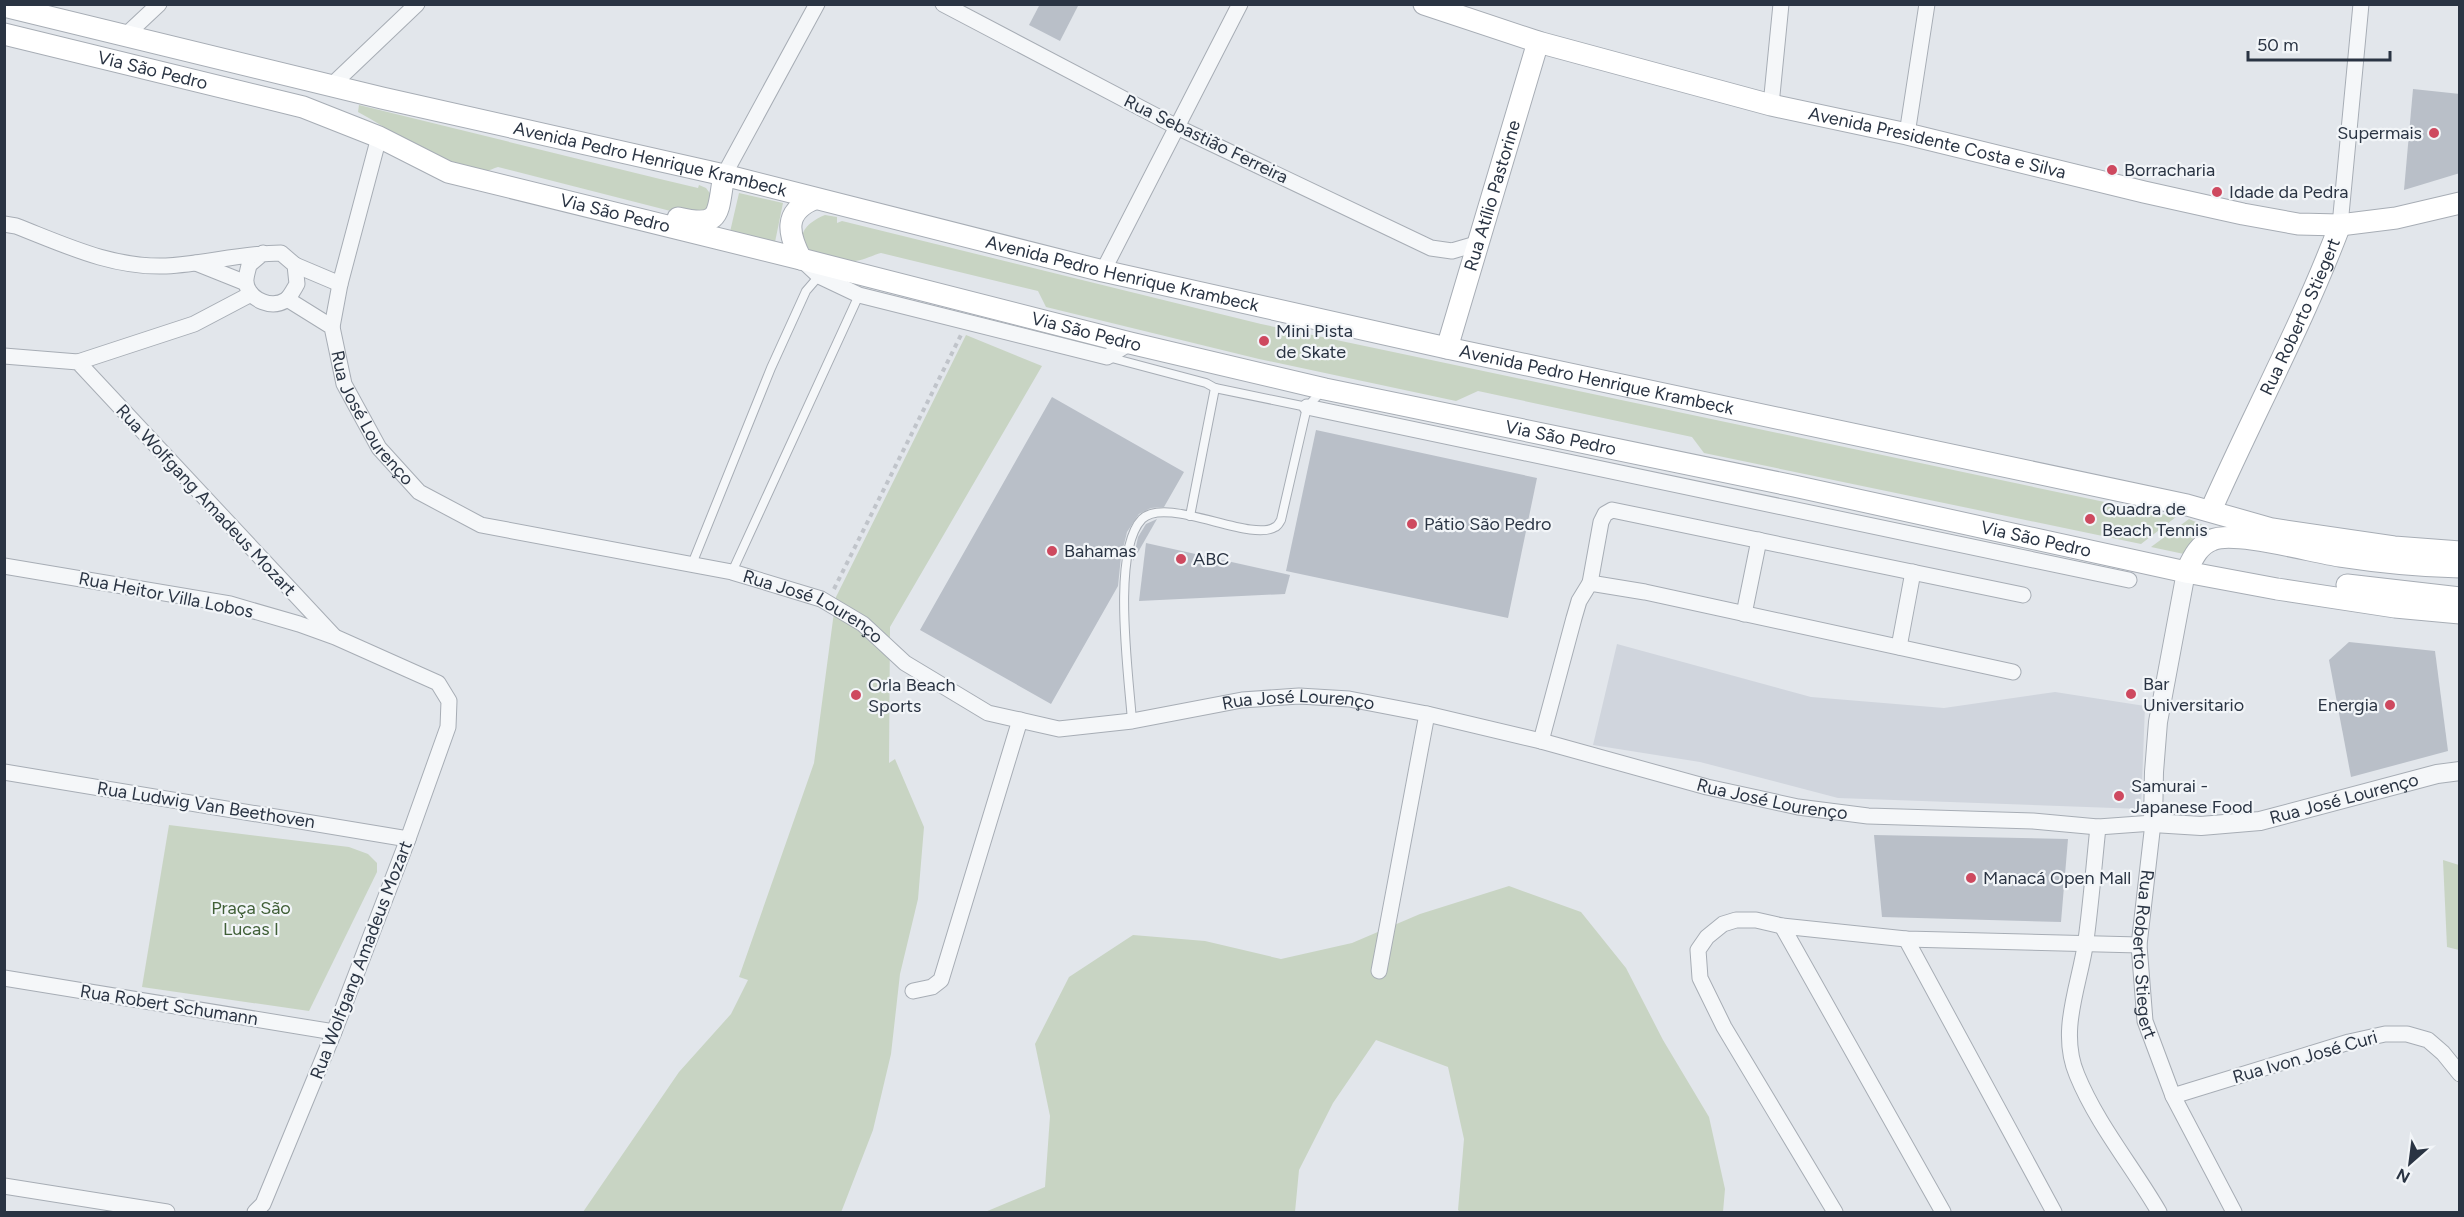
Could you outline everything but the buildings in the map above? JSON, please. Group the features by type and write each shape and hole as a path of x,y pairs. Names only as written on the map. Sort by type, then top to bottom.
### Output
{"main road":[{"name":"Avenida Presidente Costa e Silva","path":"1424,4 1538,42 1771,105 1907,134 2144,192 2298,225 2340,225 2396,218 2460,203"},
{"name":"Avenida Pedro Henrique Krambeck","path":"4,6 332,85 724,175 1103,271 1447,348 2211,510 2272,529 2394,547 2460,552"},
{"name":"Via São Pedro","path":"4,34 303,107 379,137 448,172 1130,343 1325,389 1794,486 2187,572"},
{"name":"Rua Atílio Pastorine","path":"1447,348 1476,244 1538,42"},
{"path":"487,182 507,178 697,222 710,220 717,214 724,175"},
{"path":"801,259 792,242 790,231 792,220 804,204 814,199"},
{"name":"Rua Roberto Stiegert","path":"2211,510 2244,434 2317,285 2340,225"},
{"path":"2460,567 2424,566 2340,556 2240,538 2211,540 2193,557 2187,572 2277,589 2396,607 2460,613"},
{"path":"2277,589 2308,579 2369,589 2460,598"}],"street":[{"path":"127,34 159,4"},
{"path":"332,85 417,4"},
{"path":"724,175 816,4"},
{"name":"Rua Sebastião Ferreira","path":"943,4 1177,127 1431,248 1452,252 1476,244"},
{"path":"1103,271 1240,4"},
{"path":"1771,105 1780,4"},
{"path":"1907,134 1927,4"},
{"name":"Rua Roberto Stiegert","path":"2340,225 2361,4"},
{"path":"332,327 340,284 379,137"},
{"path":"4,224 16,226 90,256 113,262 166,266 262,253 281,253 295,266 340,284"},
{"path":"248,288 249,265 262,253"},
{"path":"801,259 819,276 859,295 1107,357 1130,343"},
{"path":"193,262 248,288 261,302 274,304 287,299 297,284 295,266"},
{"path":"4,356 78,362 194,324 248,288"},
{"name":"Rua José Lourenço","path":"287,299 332,327 344,384 380,448 419,492 481,525 732,572 827,603 863,624 905,663 988,713 1059,729 1132,721 1242,700 1299,696 1349,699 1427,714 1541,741 1707,788 1798,807 1869,816 2033,821 2098,827 2153,823 2201,826 2260,821 2437,774 2460,771"},
{"name":"Rua Wolfgang Amadeus Mozart","path":"78,362 335,637"},
{"path":"1307,407 2129,580"},
{"path":"1541,741 1579,601 1590,583 1601,522 1605,514 1612,510 2022,595"},
{"path":"1744,614 1759,540"},
{"name":"Rua Heitor Villa Lobos","path":"4,566 230,604 335,637 438,683 450,701"},
{"path":"1899,647 1913,572"},
{"name":"Rua Roberto Stiegert","path":"2187,572 2158,722 2153,823 2139,945 2145,1021 2173,1096 2234,1212"},
{"path":"1590,583 2013,672"},
{"name":"Rua Wolfgang Amadeus Mozart","path":"255,1212 262,1204 334,1032 408,839 448,727 450,701"},
{"path":"1379,971 1427,714"},
{"path":"913,991 933,987 941,980 1020,720"},
{"name":"Rua Ludwig Van Beethoven","path":"4,772 408,839"},
{"path":"2098,827 2085,943 2069,1025 2072,1053 2077,1074 2093,1105 2159,1212"},
{"path":"1835,1212 1724,1027 1700,978 1698,950 1707,937 1723,924 1736,920 1906,939 2139,945"},
{"path":"1782,926 1943,1212"},
{"path":"1906,939 2055,1212"},
{"name":"Rua Robert Schumann","path":"4,978 334,1032"},
{"name":"Rua Ivon José Curi","path":"2173,1096 2349,1042 2385,1034 2407,1034 2428,1040 2443,1053 2460,1074"},
{"path":"4,1186 127,1210 167,1212"}],"lane":[{"path":"692,564 771,368 806,291 819,276"},
{"path":"732,572 859,295"},
{"path":"1107,357 1206,383 1215,388 1307,407"},
{"path":"1190,516 1215,388"},
{"path":"1132,721 1124,607 1129,542 1137,524 1147,514 1167,512 1265,530 1275,527 1281,520 1307,407 1325,389"}],"path":[{"path":"827,603 968,322"}],"shaded area":[{"path":"1617,644 1811,697 1944,708 2055,692 2145,706 2141,809 1838,798 1700,762 1593,745"}],"green space":[{"path":"359,105 698,188 699,185 706,188 712,196 704,214 694,217 498,167 484,171 469,168 436,156 403,138 358,112"},
{"path":"739,193 783,203 775,242 730,232"},
{"path":"825,215 837,217 837,223 842,221 1261,324 2176,517 2141,544 1704,453 1692,437 1478,391 1456,401 1259,359 1046,307 1038,291 881,253 854,261 817,253 804,243 803,233 810,224"},
{"path":"966,335 1042,366 890,627 889,763 895,759 924,827 918,899 900,974 891,1054 873,1130 842,1210 841,1212 583,1212 679,1072 731,1014 748,980 739,977 814,763 836,597"},
{"path":"2189,519 2214,530 2189,545 2184,554 2151,547"},
{"name":"Praça São Lucas I","path":"169,825 349,847 368,854 377,863 377,872 309,1011 142,987"},
{"path":"2443,860 2459,865 2459,950 2447,947"},
{"path":"1509,886 1581,912 1626,968 1663,1040 1709,1117 1725,1189 1723,1212 1460,1212 1458,1210 1464,1139 1448,1067 1376,1040 1333,1103 1299,1170 1295,1212 985,1212 1045,1187 1050,1116 1035,1044 1069,977 1133,935 1205,941 1281,959 1352,943 1420,914"}],"place":[{"name":"Supermais","path":"2434,133"},
{"name":"Borracharia","path":"2112,170"},
{"name":"Idade da Pedra","path":"2217,192"},
{"name":"Mini Pista de Skate","path":"1264,341"},
{"name":"Quadra de Beach Tennis","path":"2090,519"},
{"name":"Pátio São Pedro","path":"1412,524"},
{"name":"Bahamas","path":"1052,551"},
{"name":"ABC","path":"1181,559"},
{"name":"Bar Universitario","path":"2131,694"},
{"name":"Orla Beach Sports","path":"856,695"},
{"name":"Energia","path":"2390,705"},
{"name":"Samurai - Japanese Food","path":"2119,796"},
{"name":"Manacá Open Mall","path":"1971,878"}]}
